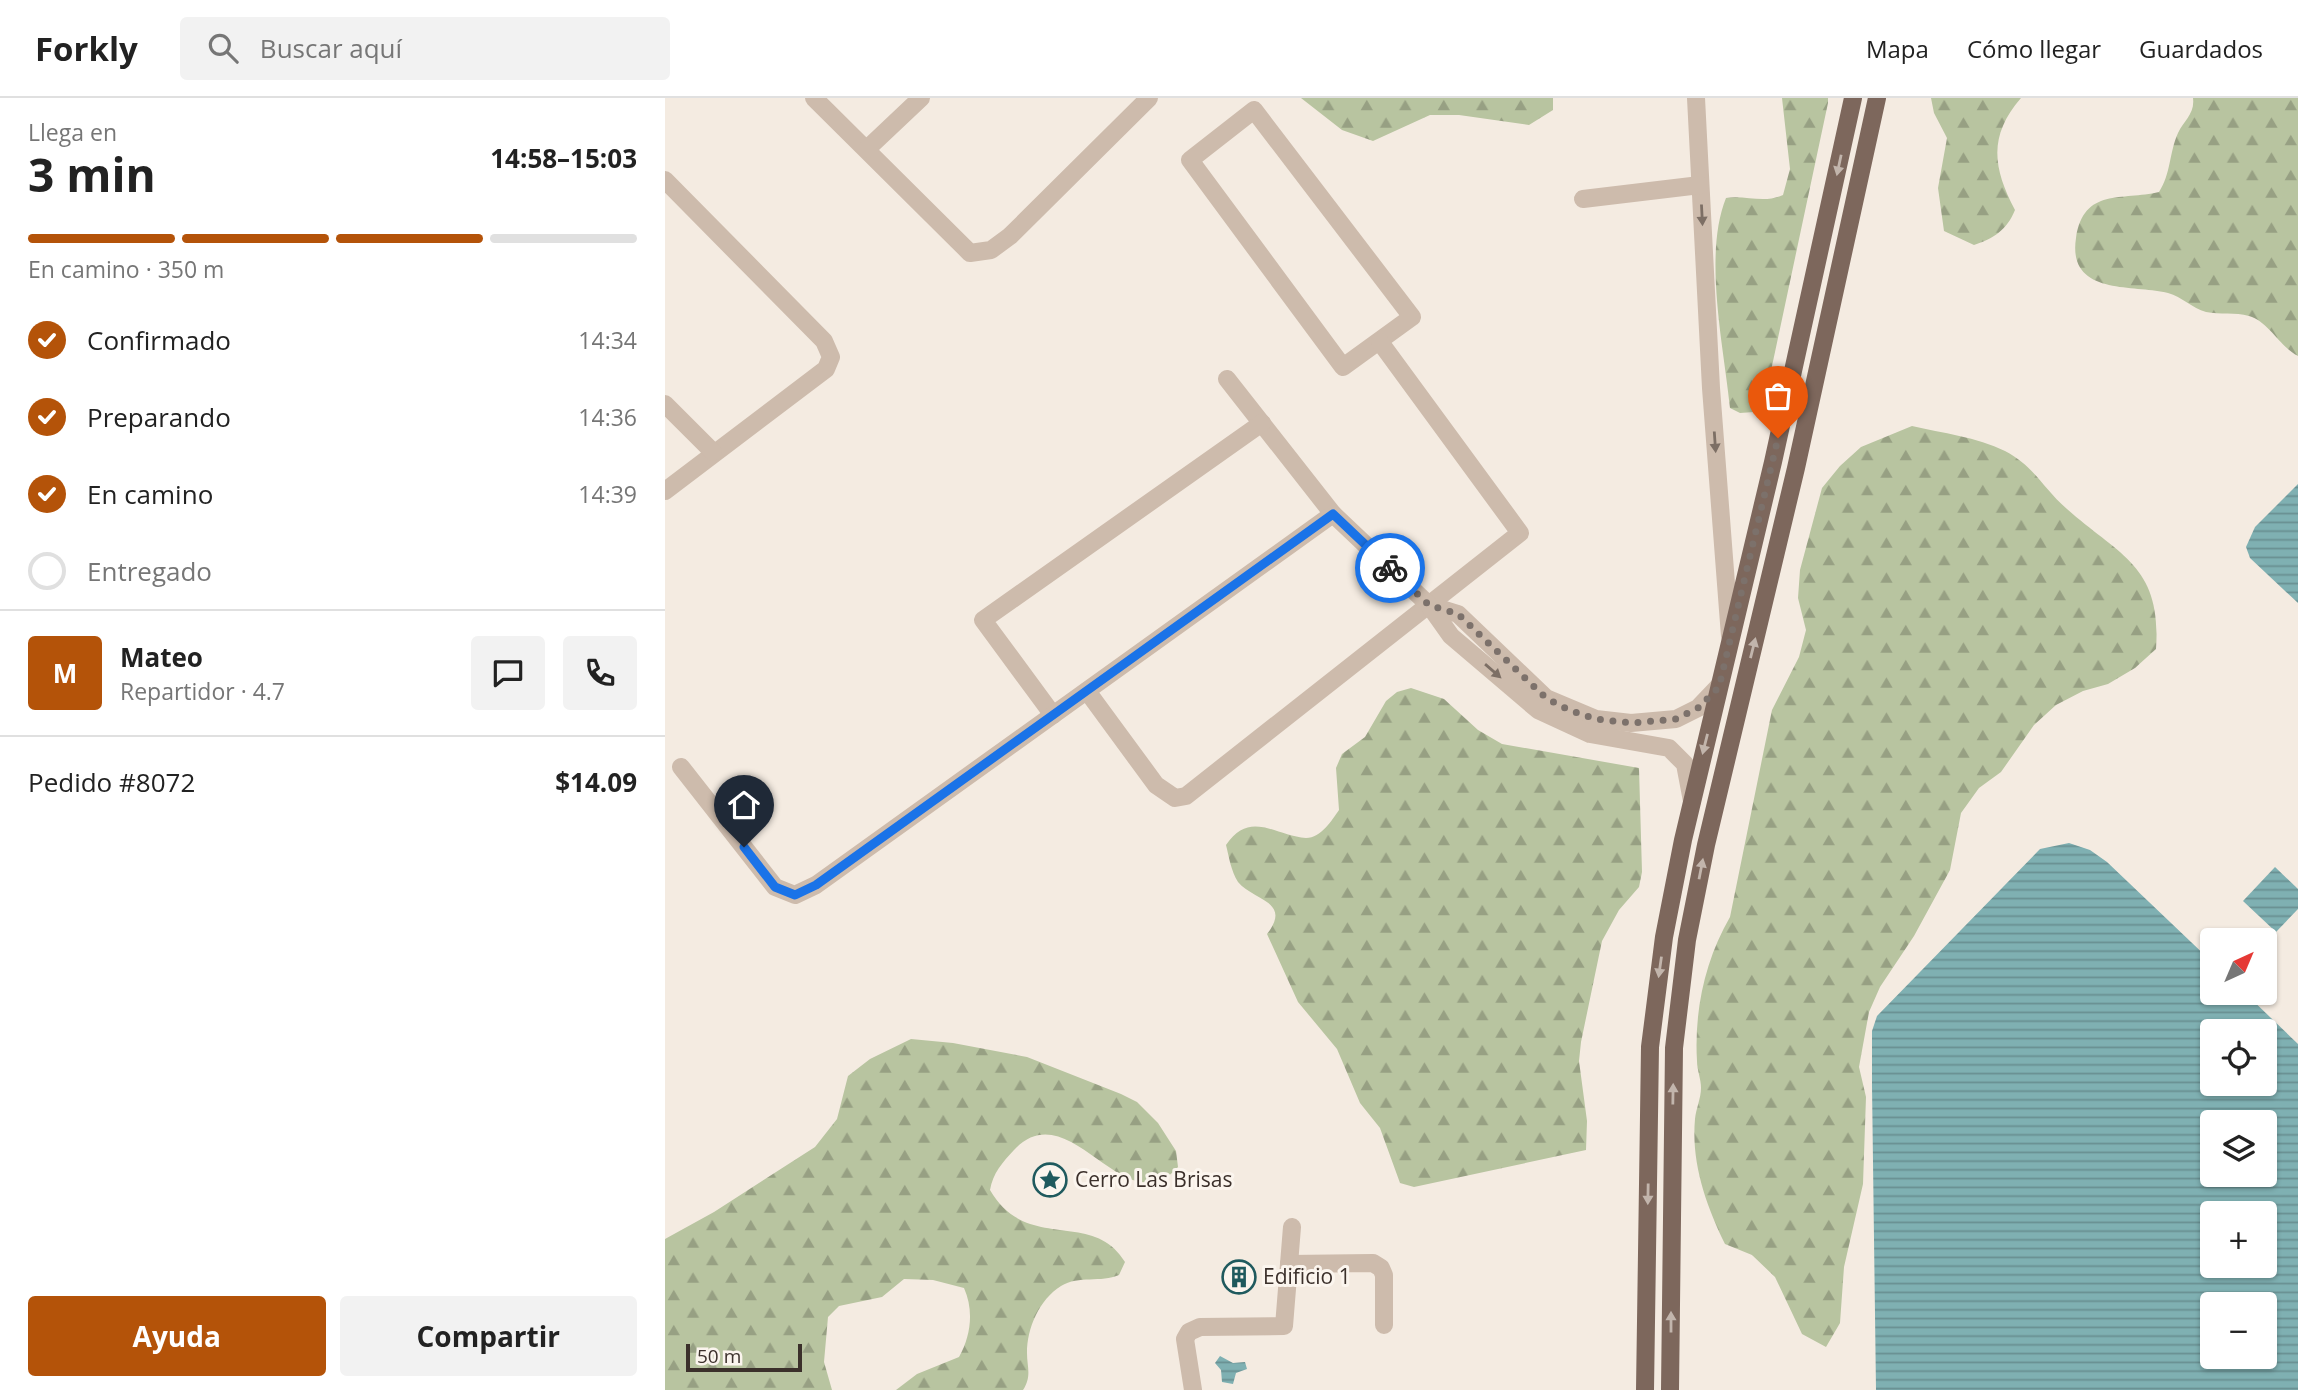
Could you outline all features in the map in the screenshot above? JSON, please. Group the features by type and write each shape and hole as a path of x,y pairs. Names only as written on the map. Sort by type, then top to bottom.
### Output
{"main road":[{"path":"1645,1390 1650,1046 1664,937 1692,802 1853,98"},
{"path":"1670,1390 1674,1048 1687,940 1706,845 1796,468 1877,98"}],"street":[{"path":"814,98 970,253 991,250 1010,236 1149,98"},
{"path":"867,149 921,98"},
{"path":"1696,98 1723,565 1731,638"},
{"path":"1254,110 1412,317 1380,341 1343,366 1190,160 1254,110"},
{"path":"665,180 824,341 831,357 826,369 665,491"},
{"path":"1583,199 1700,185"},
{"path":"1087,691 1156,785 1175,798 1186,796 1520,533 1380,341"},
{"path":"1227,379 1333,514 1429,605 1451,636 1538,710 1631,723 1676,719 1698,708 1719,687"},
{"path":"665,404 713,452"},
{"path":"1053,715 983,620 1262,423"},
{"path":"681,767 775,887 795,895 816,885 1333,514"},
{"path":"1429,605 1458,614 1546,698 1590,734 1669,748 1685,764 1692,802"},
{"path":"1468,650 1482,637"},
{"path":"1193,1390 1185,1339 1189,1332 1200,1327 1284,1326 1292,1227"},
{"path":"1289,1264 1373,1263 1381,1268 1384,1275 1384,1325"}],"green space":[{"path":"1301,98 1553,98 1553,110 1529,125 1459,115 1430,115 1373,141 1342,130"},
{"path":"1782,98 1828,98 1828,103 1765,399 1754,412 1740,413 1730,408 1720,330 1716,273 1719,221 1726,198 1769,199 1783,195 1790,169"},
{"path":"1931,98 2021,98 2003,126 1997,152 2002,180 2015,210 1999,233 1974,245 1944,231 1938,188 1947,138 1934,113"},
{"path":"2193,98 2298,98 2298,356 2256,319 2244,315 2206,312 2168,293 2106,284 2092,279 2082,270 2076,257 2076,238 2080,222 2096,203 2159,192 2166,178 2178,133 2189,117"},
{"path":"1912,426 1983,442 2005,451 2024,464 2058,501 2134,565 2152,599 2156,621 2156,649 2135,668 2108,684 2083,691 2056,705 2034,725 2001,772 1979,788 1961,813 1950,870 1914,936 1880,987 1869,1012 1859,1067 1866,1097 1863,1184 1844,1267 1840,1323 1826,1347 1802,1334 1775,1277 1752,1255 1725,1244 1712,1214 1701,1183 1695,1152 1695,1119 1701,1088 1697,1064 1697,1023 1708,968 1730,917 1772,710 1799,657 1806,630 1798,598 1800,570 1822,488 1840,466 1861,447"},
{"path":"1411,688 1444,699 1478,730 1502,744 1639,768 1642,872 1639,887 1619,910 1602,941 1581,1042 1579,1061 1587,1121 1586,1150 1414,1187 1400,1183 1380,1128 1360,1103 1337,1049 1298,1002 1267,934 1274,923 1273,908 1238,882 1226,845 1235,834 1254,826 1306,838 1321,832 1339,810 1336,768 1342,754 1365,737 1386,701 1397,692"},
{"path":"911,1039 953,1043 1027,1057 1137,1102 1158,1123 1176,1151 1178,1167 1158,1181 1138,1182 1118,1173 1077,1145 1056,1136 1035,1136 1014,1150 999,1168 991,1184 990,1190 1005,1209 1022,1221 1096,1237 1112,1246 1125,1262 1119,1275 1068,1283 1046,1299 1029,1334 1028,1376 1023,1390 896,1390 917,1374 959,1357 970,1323 964,1288 933,1280 904,1279 882,1297 839,1306 828,1317 824,1362 832,1390 665,1390 665,1239 714,1212 815,1147 837,1119 848,1076 870,1059"}],"water":[{"path":"2298,484 2298,603 2250,558 2246,547 2255,527"},
{"path":"2069,843 2090,850 2107,862 2200,951 2200,1005 2258,1005 2272,1019 2200,1019 2200,1096 2277,1096 2277,1024 2298,1044 2298,1390 1876,1390 1872,1031 1877,1016 2040,849"},
{"path":"2275,867 2298,889 2298,909 2277,931 2277,928 2272,928 2243,901"},
{"path":"1220,1356 1233,1363 1245,1362 1247,1369 1236,1373 1233,1384 1222,1382 1221,1370 1215,1363"}],"way so far":[{"path":"1390,568 1429,605 1458,614 1546,698 1569,710 1596,719 1631,723 1676,719 1698,708 1719,687 1778,438"}],"place":[{"name":"Cerro Las Brisas","path":"1050,1180"},
{"name":"Edificio 1","path":"1239,1277"}],"route":[{"path":"744,847 775,887 795,895 816,885 1333,514 1390,568"}]}
